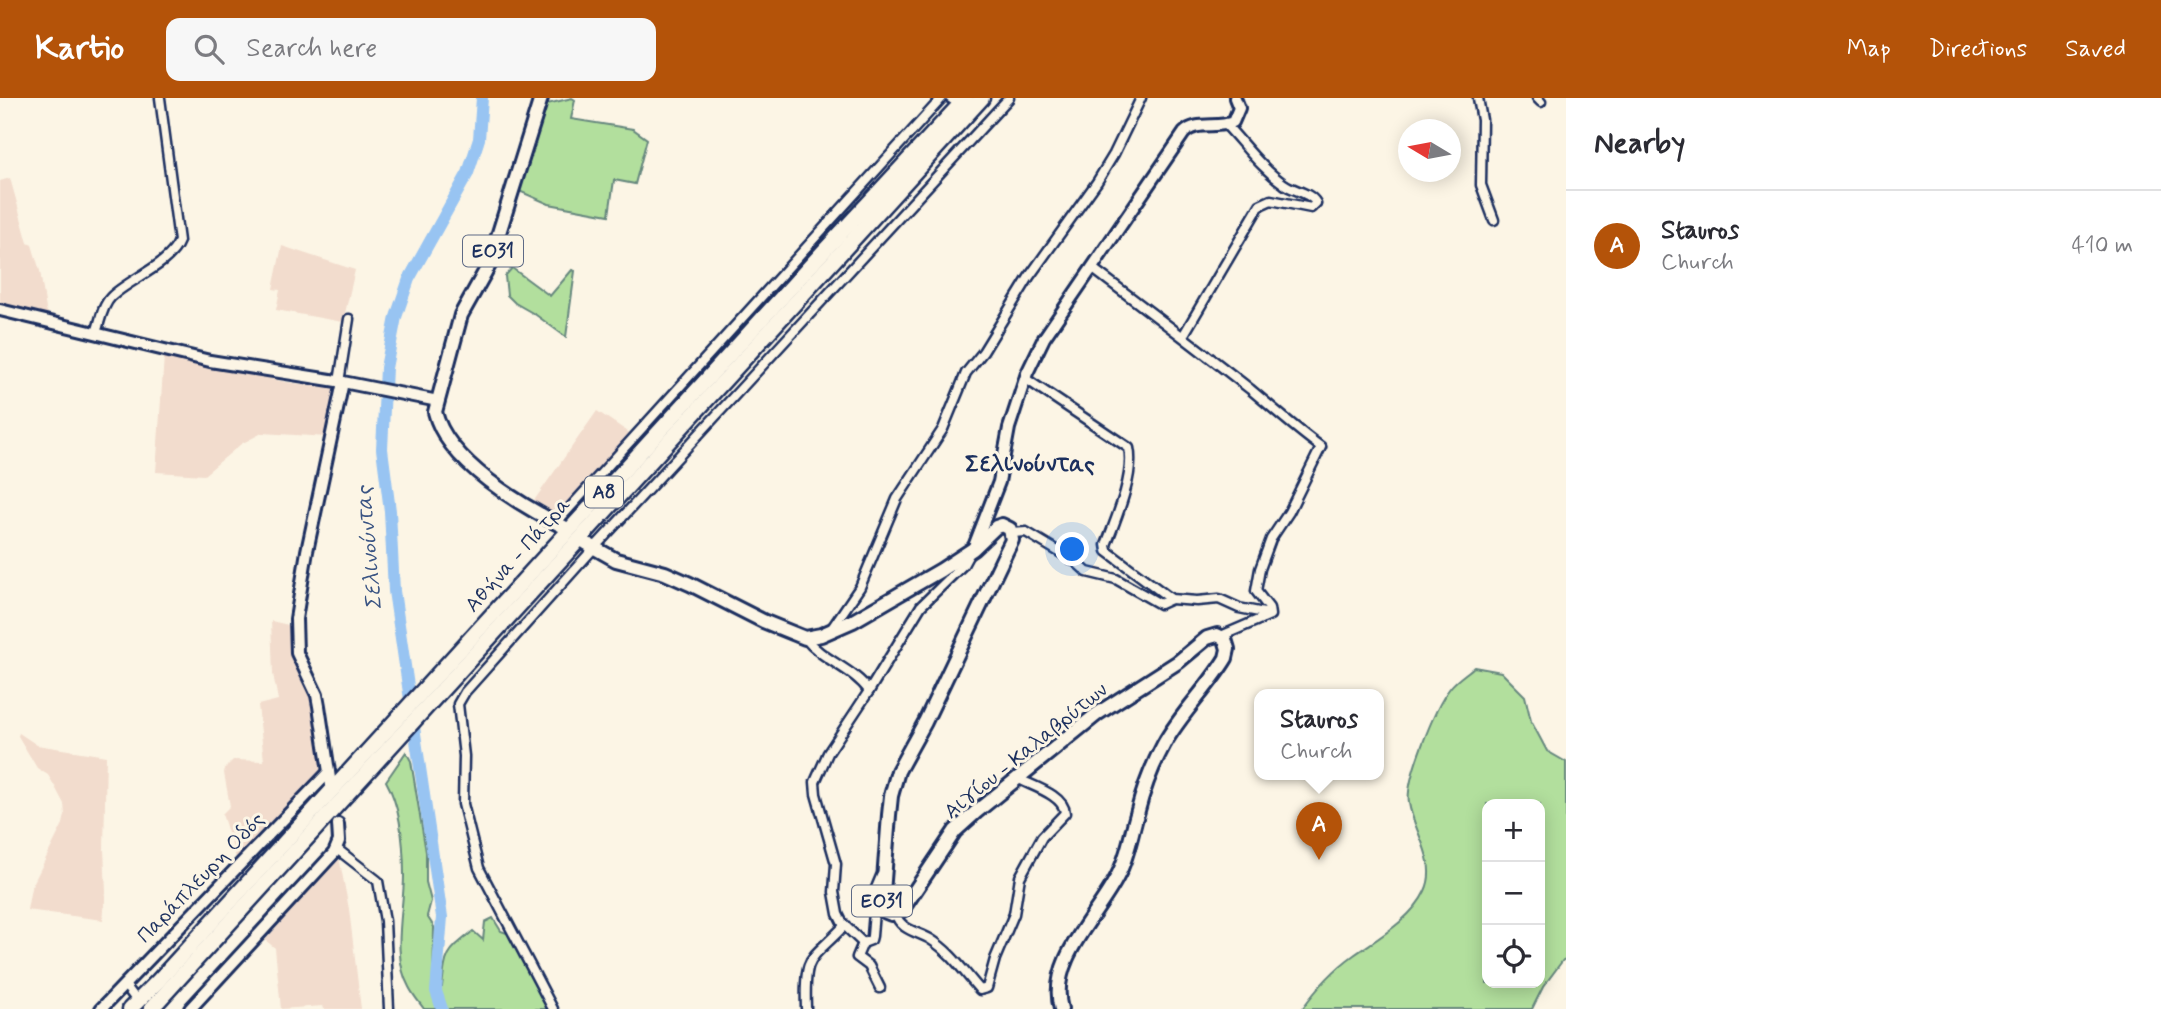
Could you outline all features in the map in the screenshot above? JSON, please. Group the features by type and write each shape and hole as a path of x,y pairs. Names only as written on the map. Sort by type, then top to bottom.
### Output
{"highway":[{"name":"Αθήνα - Πάτρα","path":"151,1009 982,98"},
{"name":"Αθήνα - Πάτρα","path":"132,1003 167,971 938,128 957,99"}],"main road":[{"name":"ΕΟ31","path":"541,98 489,265 461,315 436,416 455,448 481,475 561,526"},
{"path":"590,546 616,560 665,573 805,638 853,621 941,570 972,549 996,527 1002,525 1012,533"},
{"name":"ΕΟ31","path":"896,914 887,913 882,906 891,796 898,771 941,691 1007,550 1012,533"},
{"path":"1061,1009 1058,997 1067,961 1087,921 1117,878 1142,796 1164,745 1185,712 1227,658 1228,644 1221,636"},
{"name":"Αιγίου - Καλαβρύτων","path":"896,914 902,910 955,831 1103,709 1178,662 1207,639 1221,636"}],"street":[{"path":"96,333 104,309 111,298 160,262 174,250 179,241 160,98"},
{"path":"561,526 742,318 942,98"},
{"path":"553,1009 479,868 463,804 464,756 458,704 465,692 590,546 788,338 1009,98"},
{"path":"830,631 860,587 897,499 943,429 966,373 983,352 1029,277 1097,182 1141,98"},
{"path":"863,943 845,925 836,907 833,880 836,864 815,782 828,753 921,606 962,565 972,549 999,482 1009,428 1045,335 1188,128 1233,122 1238,111 1235,98"},
{"path":"1478,98 1482,120 1481,185 1494,220"},
{"path":"973,115 983,124"},
{"path":"1183,336 1261,205 1271,200 1311,208 1316,203 1312,197 1280,181 1226,125"},
{"path":"1093,268 1321,447 1289,512 1275,531 1260,569 1256,591 1269,608 1270,615"},
{"path":"0,310 210,360 438,401"},
{"path":"742,318 753,324"},
{"path":"331,785 317,695 300,661 296,630 307,551 341,382 349,319"},
{"path":"778,333 788,338"},
{"path":"1026,379 1129,448 1125,496 1105,549 1171,599 1219,599 1239,608 1270,615"},
{"path":"1012,533 1026,532 1076,562 1083,570 1116,579 1160,604 1171,599"},
{"path":"1221,636 1270,615"},
{"path":"805,638 829,660 856,676 869,691"},
{"name":"Παράπλευρη Οδός","path":"101,1009 328,772"},
{"path":"896,914 902,925 937,944 962,967 979,989 985,990 1014,914 1020,877 1039,842 1065,813 1059,800 1018,779"},
{"path":"190,1009 253,944 337,849 338,824"},
{"path":"337,849 378,881 385,921 389,1009"},
{"path":"880,988 869,966 857,957 863,943 871,940 876,888 885,867"},
{"path":"806,1008 808,964 812,956 845,925"},
{"path":"125,985 132,1003"}],"shaded area":[{"path":"10,178 28,243 32,245 40,271 46,309 51,319 0,307 0,181"},
{"path":"282,246 355,270 343,322 276,310 280,290 273,289"},
{"path":"164,356 286,382 338,389 328,437 262,433 241,444 204,475 156,472"},
{"path":"597,411 631,434 555,517 533,502"},
{"path":"271,621 293,626 312,689 326,769 237,861 222,814 230,806 224,773 233,760 264,761 258,705 278,700 273,674"},
{"path":"19,733 37,745 106,756 106,892 103,920 27,910 31,888 65,815 64,804 54,785 48,775 37,768 18,736"},
{"path":"339,857 349,909 361,1009 324,1009 323,1006 281,1009 275,948 265,940"}],"green space":[{"path":"572,98 575,100 571,119 633,129 647,139 635,184 614,180 609,215 549,204 519,191 547,104"},
{"path":"512,268 550,296 572,270 575,271 566,337 507,295 505,276"},
{"path":"1474,667 1501,672 1525,696 1531,721 1547,751 1566,762 1566,959 1545,984 1545,799 1482,799 1482,988 1542,988 1532,1009 1302,1009 1339,967 1403,919 1425,891 1429,869 1411,814 1409,793 1422,744 1452,685"},
{"path":"406,752 411,761 426,852 426,882 431,901 427,916 434,927 433,986 442,987 446,960 452,949 473,931 483,940 485,922 493,918 501,931 512,935 551,1009 424,1009 411,990 404,974 400,947 404,876 402,840 395,803 386,781"}],"waterway":[{"name":"Σελινούντας","path":"442,1009 436,991 442,917 394,591 390,511 382,449 386,368 396,317 409,279 468,173 479,139 482,98"}],"place":[{"name":"Stauros","path":"1319,860"}],"district":[{"name":"Σελινούντας","path":"1030,464"}]}
